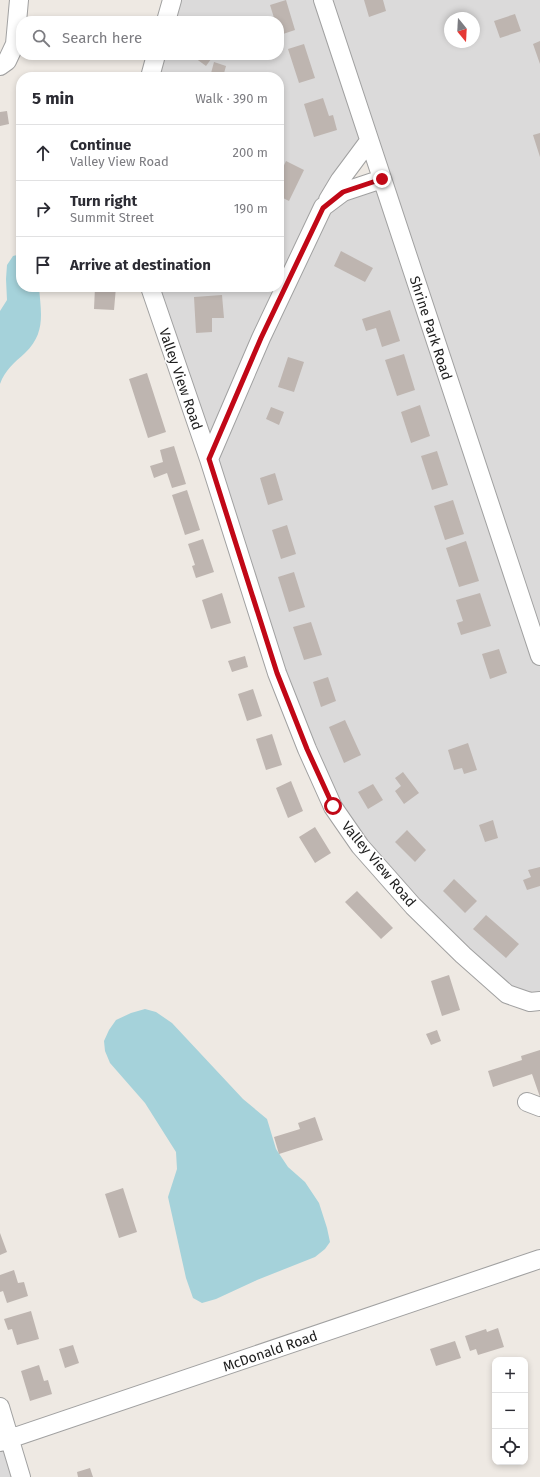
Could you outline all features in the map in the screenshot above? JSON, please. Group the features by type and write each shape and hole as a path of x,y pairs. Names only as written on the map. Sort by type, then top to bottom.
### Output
{"street":[{"path":"18,16 19,0"},
{"path":"167,16 172,0"},
{"name":"Shrine Park Road","path":"322,0 540,656"},
{"path":"0,66 8,61 15,44 16,33"},
{"path":"151,72 155,60"},
{"path":"284,290 323,208 340,180 369,141"},
{"path":"323,208 343,192 382,179"},
{"name":"Valley View Road","path":"152,292 209,459 277,673 307,749 333,806 360,846 413,906 463,955 507,994 530,1002 540,1001"},
{"path":"209,459 261,338 283,292"},
{"name":"McDonald Road","path":"5,1441 540,1259"},
{"path":"0,1407 5,1441 21,1477"}],"shaded area":[{"path":"172,0 540,0 540,1001 530,1002 463,955 333,807 152,292 284,292 284,72 151,72 155,60 284,60 284,16 167,16","holes":["369,141 382,179 324,206"]},
{"path":"0,1407 21,1477 0,1477"}],"water":[{"path":"16,255 16,292 40,292 41,322 32,345 7,371 0,384 0,311 7,300 7,265 13,256"},
{"path":"145,1009 156,1012 172,1023 243,1099 267,1119 276,1149 288,1167 305,1182 319,1203 330,1242 325,1249 315,1257 257,1280 216,1299 202,1303 193,1298 186,1278 168,1197 177,1169 176,1152 145,1103 110,1063 105,1051 104,1041 116,1020 131,1013"}],"building":[{"path":"286,0 295,30 284,34 284,16 273,16 270,5"},
{"path":"364,0 383,0 386,11 369,17"},
{"path":"515,14 521,31 500,38 494,21"},
{"path":"540,41 540,64 533,44"},
{"path":"304,44 315,78 299,83 288,49"},
{"path":"198,60 210,60 206,66"},
{"path":"214,62 226,66 224,72 211,72"},
{"path":"323,98 329,116 333,115 337,130 314,137 304,104"},
{"path":"7,111 9,124 0,126 0,112"},
{"path":"540,133 540,157 533,135"},
{"path":"286,161 304,170 289,201 284,198 284,165"},
{"path":"341,251 373,268 365,282 334,266"},
{"path":"95,292 116,292 114,310 94,309"},
{"path":"222,295 224,318 212,318 212,332 196,333 194,297"},
{"path":"390,310 400,341 382,347 376,328 366,331 362,319"},
{"path":"404,354 415,390 397,396 385,360"},
{"path":"288,357 304,362 294,392 278,387"},
{"path":"147,373 166,432 148,438 129,379"},
{"path":"420,405 430,436 411,443 401,412"},
{"path":"271,407 284,412 279,425 266,419"},
{"path":"174,446 186,484 172,488 167,473 154,478 150,466 163,462 160,450"},
{"path":"437,451 448,485 432,490 421,456"},
{"path":"275,473 283,500 268,505 260,478"},
{"path":"187,490 200,530 185,535 172,495"},
{"path":"453,500 464,534 445,540 434,506"},
{"path":"287,525 296,554 281,559 272,530"},
{"path":"203,539 214,572 196,578 192,566 195,565 188,544"},
{"path":"466,541 479,581 459,587 446,548"},
{"path":"294,572 305,607 289,612 278,577"},
{"path":"222,593 231,623 211,629 202,600"},
{"path":"480,593 491,626 461,635 457,623 463,621 456,600"},
{"path":"311,622 322,655 304,660 293,627"},
{"path":"499,649 507,673 490,679 482,654"},
{"path":"245,656 248,667 232,672 228,661"},
{"path":"328,677 336,701 321,707 313,682"},
{"path":"253,689 262,716 247,721 238,694"},
{"path":"345,720 361,755 344,763 329,727"},
{"path":"272,734 282,765 266,770 256,739"},
{"path":"468,743 477,770 464,774 462,768 454,770 448,750"},
{"path":"403,772 419,793 404,804 395,791 401,786 395,778"},
{"path":"291,781 303,811 288,818 276,788"},
{"path":"373,784 383,800 368,809 358,792"},
{"path":"493,820 498,838 485,842 479,825"},
{"path":"315,827 331,853 315,863 299,837"},
{"path":"407,830 426,850 415,862 395,842"},
{"path":"540,867 540,886 527,890 523,880 531,877 528,870"},
{"path":"454,879 477,901 465,913 443,891"},
{"path":"357,891 393,928 381,939 345,902"},
{"path":"486,915 519,944 506,958 473,929"},
{"path":"449,975 460,1010 442,1016 431,981"},
{"path":"437,1030 441,1041 431,1045 426,1034"},
{"path":"540,1050 540,1097 532,1074 493,1087 488,1071 522,1060 521,1056"},
{"path":"315,1117 323,1140 279,1154 274,1137 300,1129 298,1123"},
{"path":"123,1188 137,1232 119,1238 105,1194"},
{"path":"0,1233 7,1252 0,1255"},
{"path":"14,1270 18,1283 24,1282 28,1296 7,1303 3,1291 0,1292 0,1275"},
{"path":"31,1311 39,1339 17,1345 12,1329 8,1330 4,1319"},
{"path":"498,1328 504,1347 478,1355 476,1349 470,1351 465,1336 486,1329 487,1332"},
{"path":"455,1341 461,1358 436,1366 430,1349"},
{"path":"73,1345 79,1363 65,1368 59,1349"},
{"path":"39,1365 44,1381 48,1380 52,1394 30,1401 21,1371"},
{"path":"90,1468 93,1477 78,1477 77,1472"}],"route":[{"path":"333,806 307,749 277,673 209,459 261,338 323,208 343,192 382,179"}]}
